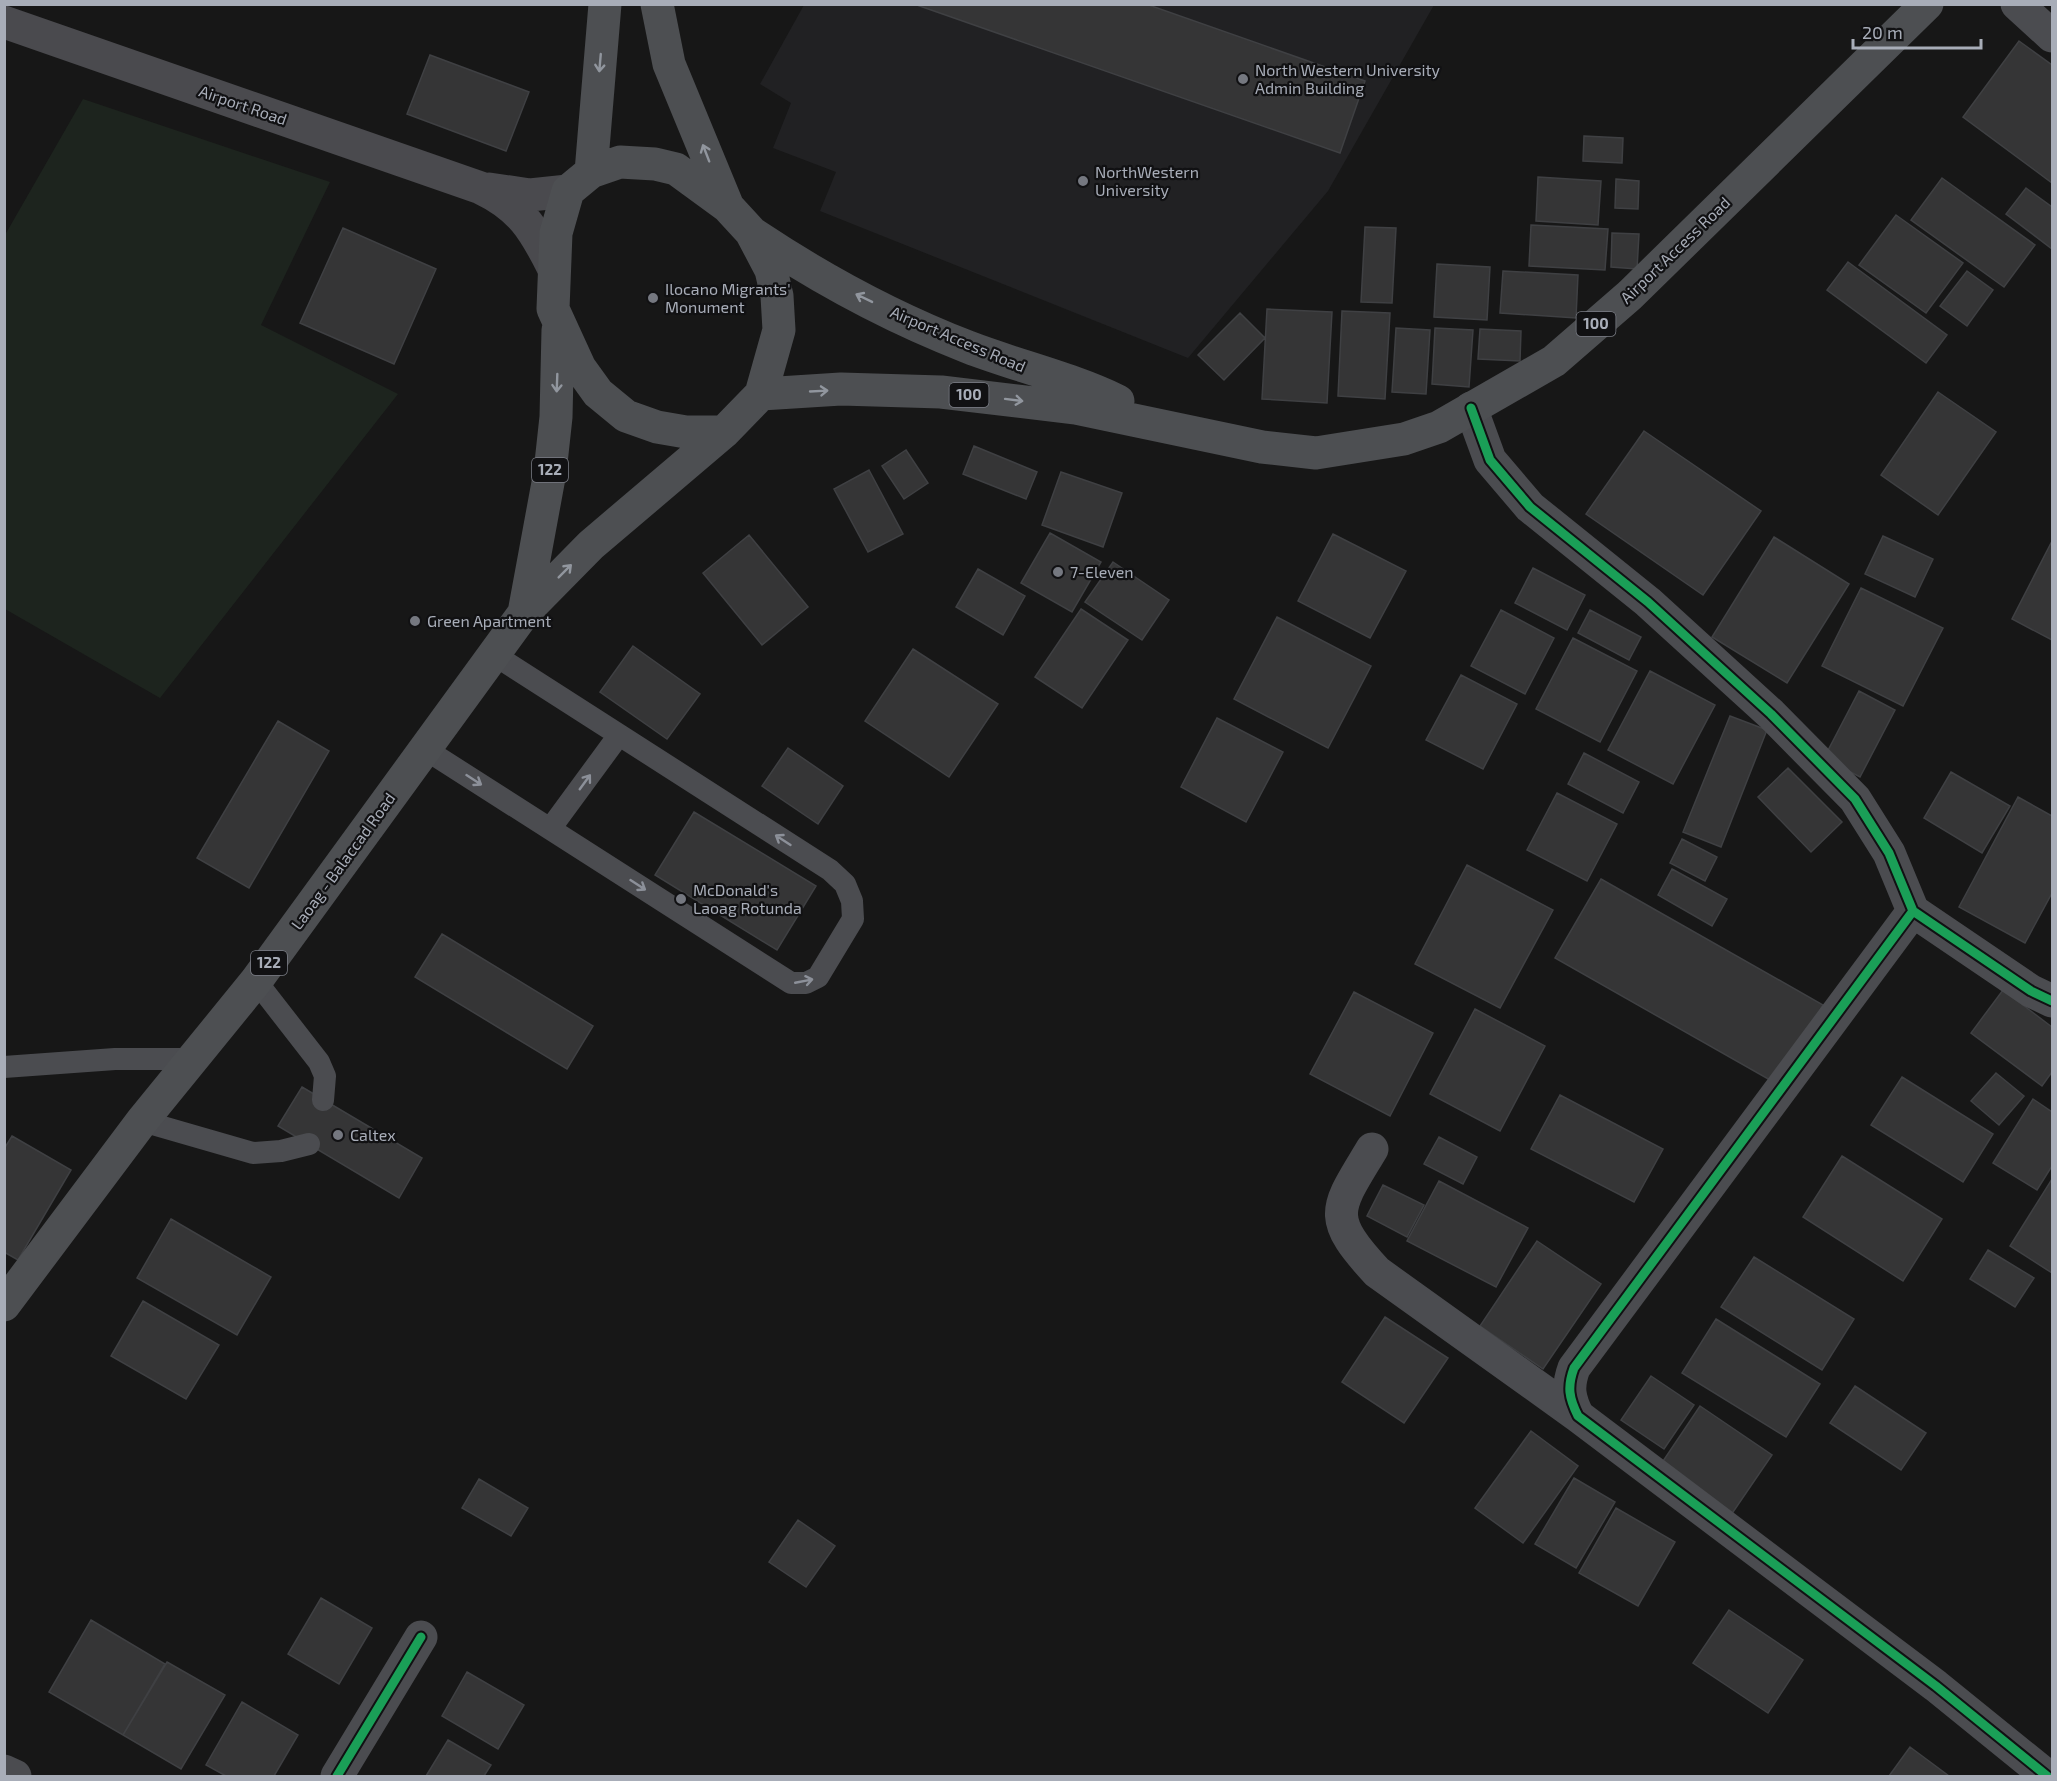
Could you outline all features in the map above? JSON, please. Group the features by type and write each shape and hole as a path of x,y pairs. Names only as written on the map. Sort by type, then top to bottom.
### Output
{"main road":[{"path":"605,4 580,181 556,233 553,309 558,325 580,368 598,393 626,416 686,432 724,432"},
{"path":"657,4 669,64 728,207"},
{"name":"Airport Access Road","path":"761,394 841,389 941,392 1076,408 1262,447 1316,453 1404,439 1439,427 1554,361 1630,294 1927,4"},
{"name":"Airport Road","path":"4,22 481,188"},
{"name":"100","path":"481,188 530,195 580,181 620,162 655,164 676,169 728,207 751,232 771,270 777,296 779,330 761,394 724,432"},
{"name":"100","path":"481,188 504,199 522,214 554,268"},
{"name":"Airport Access Road","path":"751,232 813,273 920,326 1038,373 1094,389 1174,428"},
{"name":"Laoag - Balaccad Road","path":"524,613 550,472 556,417 558,325"},
{"name":"Laoag - Balaccad Road","path":"6,1302 142,1121 256,981 524,613 591,545 724,432"}],"street":[{"path":"2017,4 2052,36"},
{"path":"1471,408 1490,460 1530,507 1648,602 1771,714 1855,799 1889,853 1913,911 2031,991 2052,1001"},
{"path":"1578,1416 1570,1399 1569,1383 1574,1368 1913,911"},
{"path":"1372,1149 1343,1198 1341,1220 1351,1243 1377,1272 1578,1416 1936,1686 2047,1776"},
{"path":"337,1776 421,1637"},
{"path":"4,1771 15,1776"}],"lane":[{"path":"425,748 791,983 806,983 818,977 853,919 852,901 845,884 830,870 493,654"},
{"path":"550,829 619,735"},
{"path":"256,981 319,1062 325,1076 323,1100"},
{"path":"4,1067 115,1059 193,1059"},
{"path":"142,1121 254,1154 281,1151 309,1144"}],"shaded area":[{"name":"NorthWestern University","path":"804,5 1434,5 1328,191 1188,358 820,211 836,172 773,148 791,103 760,84"},
{"path":"83,99 330,182 261,325 398,394 160,698 5,609 5,235"}],"building":[{"name":"North Western University Admin Building","path":"914,4 1146,4 1365,81 1340,153"},
{"path":"2019,41 2052,65 2052,183 1963,117"},
{"path":"430,55 529,92 506,151 407,114"},
{"path":"1584,136 1623,138 1622,163 1583,161"},
{"path":"1538,177 1601,181 1598,225 1536,221"},
{"path":"1942,178 2035,245 2004,287 1911,220"},
{"path":"1616,179 1639,181 1638,209 1615,208"},
{"path":"2026,188 2052,207 2052,249 2006,214"},
{"path":"1896,215 1963,263 1926,313 1859,265"},
{"path":"1531,225 1608,229 1605,270 1529,266"},
{"path":"1365,227 1396,228 1392,303 1361,302"},
{"path":"343,228 436,269 394,364 300,323"},
{"path":"1612,233 1639,234 1637,269 1611,267"},
{"path":"1848,262 1947,335 1926,363 1827,290"},
{"path":"1437,264 1490,267 1487,320 1434,317"},
{"path":"1503,271 1578,275 1576,318 1500,313"},
{"path":"1967,271 1993,290 1967,326 1940,306"},
{"path":"1267,309 1332,312 1327,403 1262,399"},
{"path":"1342,311 1390,313 1385,399 1338,396"},
{"path":"1240,313 1265,338 1224,380 1198,355"},
{"path":"1396,328 1430,330 1426,394 1392,392"},
{"path":"1435,328 1473,330 1469,387 1432,384"},
{"path":"1480,329 1521,331 1520,361 1478,359"},
{"path":"1938,392 1996,432 1938,515 1881,475"},
{"path":"1644,431 1761,511 1703,595 1586,514"},
{"path":"974,446 1037,472 1026,499 963,474"},
{"path":"906,450 928,483 904,499 882,466"},
{"path":"869,470 903,534 868,552 834,489"},
{"path":"1061,472 1122,493 1103,547 1042,525"},
{"path":"1050,533 1101,562 1072,612 1021,583"},
{"path":"1333,534 1406,571 1370,638 1298,601"},
{"path":"749,535 808,607 762,645 703,573"},
{"path":"1883,536 1933,559 1915,597 1865,574"},
{"path":"1774,537 1849,584 1787,683 1712,637"},
{"path":"2052,541 2052,640 2012,619"},
{"path":"1113,562 1169,600 1142,640 1085,602"},
{"path":"1533,568 1585,595 1567,630 1515,603"},
{"path":"978,569 1025,596 1003,635 956,607"},
{"path":"1861,588 1943,628 1903,706 1822,666"},
{"path":"1081,609 1128,640 1082,708 1035,677"},
{"path":"1501,610 1554,638 1525,694 1471,666"},
{"path":"1590,610 1641,637 1629,660 1578,633"},
{"path":"1277,617 1371,666 1328,748 1234,699"},
{"path":"1573,638 1637,671 1600,742 1536,709"},
{"path":"633,646 700,694 667,739 600,692"},
{"path":"913,649 998,704 949,777 865,721"},
{"path":"1650,671 1715,705 1673,784 1608,750"},
{"path":"1461,675 1517,704 1483,769 1426,740"},
{"path":"1859,691 1895,710 1860,777 1824,758"},
{"path":"1730,716 1767,730 1721,847 1683,832"},
{"path":"1217,718 1283,752 1246,822 1181,787"},
{"path":"278,721 329,751 249,888 197,858"},
{"path":"788,748 843,786 818,824 762,786"},
{"path":"1584,753 1639,782 1623,813 1568,784"},
{"path":"1788,768 1842,822 1811,852 1758,797"},
{"path":"1951,772 2010,806 1982,853 1924,818"},
{"path":"1557,793 1617,824 1587,881 1527,850"},
{"path":"2018,797 2052,816 2052,893 2025,943 1959,907"},
{"path":"694,812 816,886 777,950 655,875"},
{"path":"1682,839 1717,857 1705,881 1670,863"},
{"path":"1467,865 1553,910 1500,1008 1415,964"},
{"path":"1672,869 1727,899 1712,926 1658,895"},
{"path":"1601,879 1823,1005 1777,1084 1555,958"},
{"path":"442,934 593,1026 567,1069 415,977"},
{"path":"2003,990 2052,1027 2052,1072 2042,1086 1971,1033"},
{"path":"1354,992 1433,1033 1390,1116 1310,1074"},
{"path":"1475,1009 1545,1046 1500,1131 1430,1094"},
{"path":"1996,1073 2024,1096 1999,1125 1971,1101"},
{"path":"1902,1077 1993,1134 1963,1182 1871,1125"},
{"name":"Caltex","path":"302,1087 422,1158 399,1198 278,1126"},
{"path":"1560,1095 1663,1149 1634,1202 1531,1149"},
{"path":"2033,1099 2052,1112 2052,1166 2037,1190 1993,1163"},
{"path":"12,1136 71,1170 18,1260 4,1252 4,1149"},
{"path":"1439,1137 1477,1157 1463,1184 1424,1164"},
{"path":"1842,1156 1942,1219 1903,1281 1803,1217"},
{"path":"2052,1179 2052,1273 2010,1246"},
{"path":"1439,1181 1528,1228 1496,1287 1407,1241"},
{"path":"1383,1185 1424,1205 1407,1237 1367,1216"},
{"path":"171,1219 271,1277 237,1335 137,1278"},
{"path":"1537,1241 1601,1284 1543,1369 1480,1326"},
{"path":"1988,1250 2034,1278 2015,1307 1970,1279"},
{"path":"1754,1257 1854,1319 1822,1370 1721,1307"},
{"path":"143,1301 219,1345 186,1399 111,1356"},
{"path":"1385,1317 1448,1358 1404,1423 1342,1382"},
{"path":"1716,1319 1820,1384 1786,1437 1682,1373"},
{"path":"1651,1376 1694,1405 1664,1449 1621,1420"},
{"path":"1855,1386 1926,1433 1901,1470 1830,1423"},
{"path":"1700,1406 1772,1455 1729,1518 1657,1470"},
{"path":"1531,1431 1578,1466 1523,1543 1475,1508"},
{"path":"1574,1478 1615,1502 1576,1568 1535,1544"},
{"path":"479,1479 528,1508 511,1536 462,1508"},
{"path":"1616,1508 1675,1542 1638,1606 1579,1573"},
{"path":"798,1520 835,1546 806,1587 769,1562"},
{"path":"321,1598 372,1628 339,1684 288,1654"},
{"path":"1729,1610 1803,1660 1768,1713 1693,1663"},
{"path":"91,1620 165,1664 123,1735 49,1692"},
{"path":"167,1662 225,1695 181,1769 123,1735"},
{"path":"467,1672 524,1705 498,1749 442,1716"},
{"path":"242,1702 298,1735 274,1776 226,1776 206,1765"},
{"path":"448,1740 491,1765 484,1776 426,1776"},
{"path":"1910,1747 1949,1776 1889,1776"}],"cycle path":[{"path":"1471,408 1490,460 1530,507 1648,602 1771,714 1855,799 1889,853 1913,911 2031,991 2052,1001"},
{"path":"1913,911 1574,1368 1570,1381 1570,1392 1578,1416 1936,1686 2047,1776"},
{"path":"337,1776 421,1637"}],"place":[{"name":"North Western University Admin Building","path":"1243,79"},
{"name":"NorthWestern University","path":"1083,181"},
{"name":"Ilocano Migrants' Monument","path":"653,298"},
{"name":"7-Eleven","path":"1058,572"},
{"name":"Green Apartment","path":"415,621"},
{"name":"McDonald's Laoag Rotunda","path":"681,899"},
{"name":"Caltex","path":"338,1135"}]}
